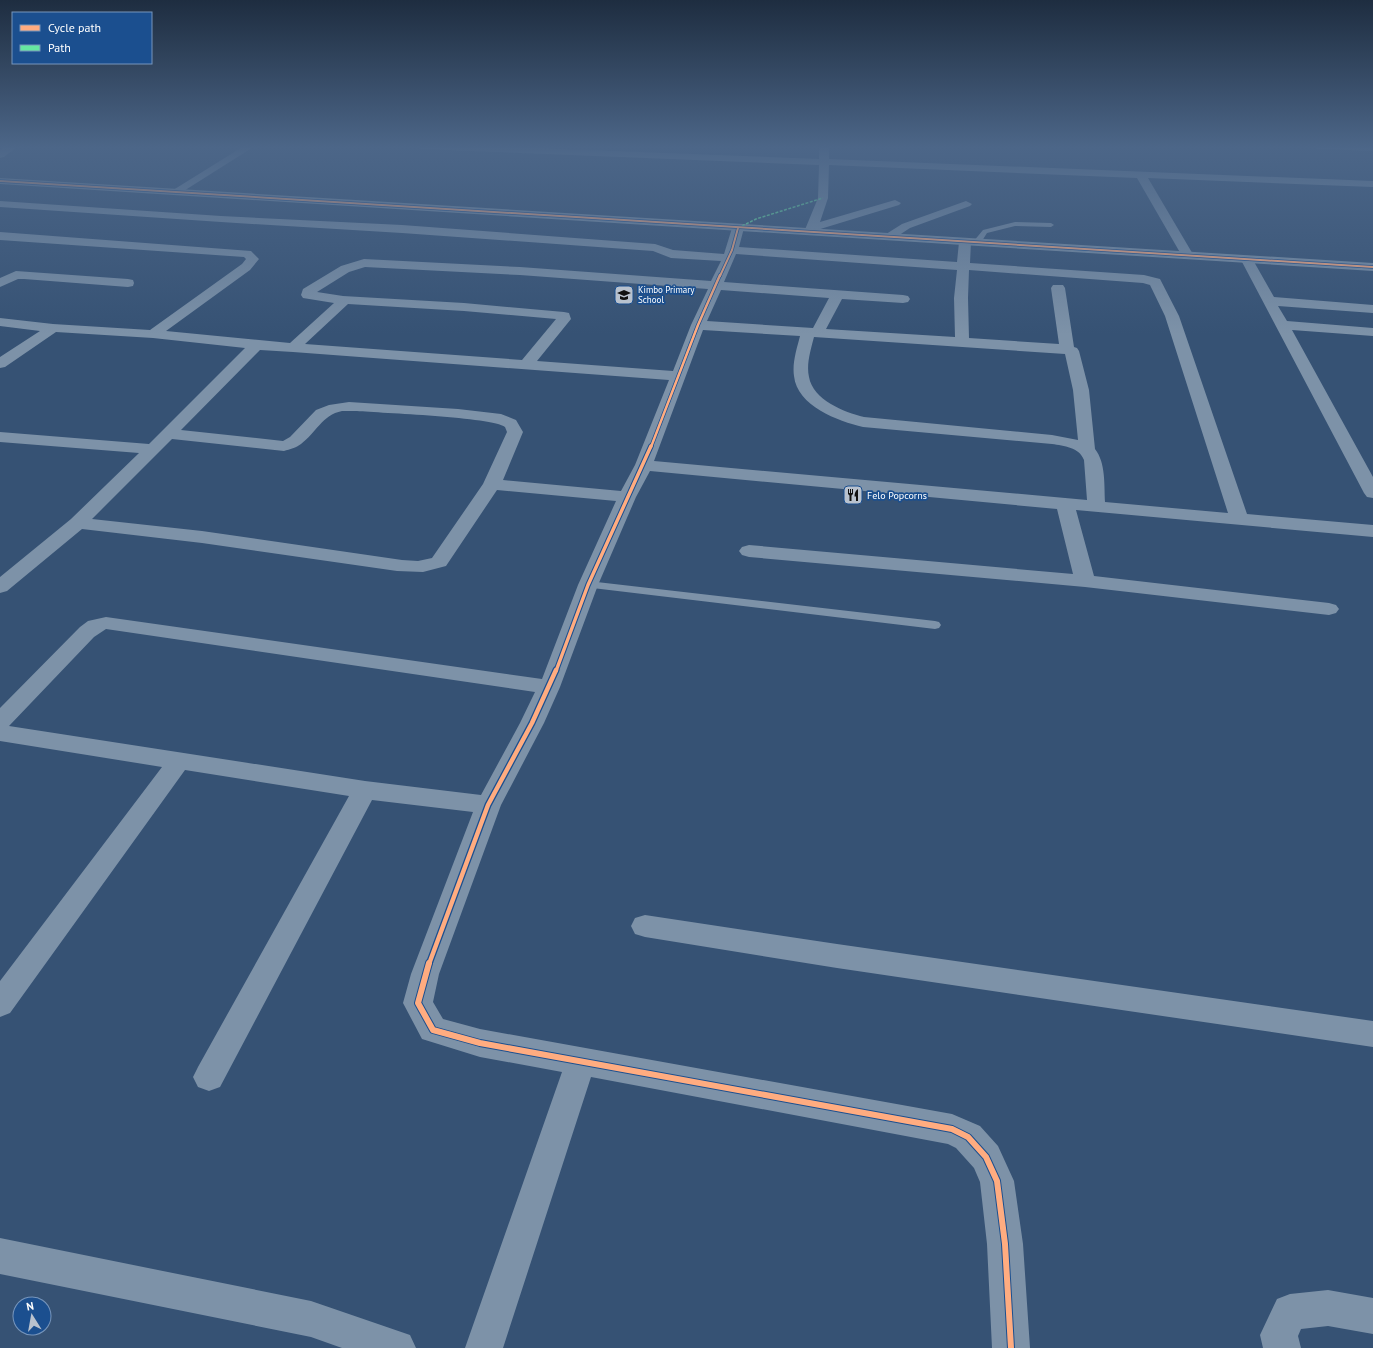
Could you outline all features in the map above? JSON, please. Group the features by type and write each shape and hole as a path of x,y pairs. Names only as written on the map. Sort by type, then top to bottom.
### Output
{"street":[{"path":"72,209 402,229 655,248 671,254 733,246 811,230 876,209"},
{"path":"350,209 733,246 1149,280 1155,282 1172,316 1240,520"},
{"path":"811,230 819,209"},
{"path":"889,236 906,226 953,209"},
{"path":"1160,209 1188,256"},
{"path":"210,228 221,219"},
{"path":"811,230 971,242 1373,267"},
{"path":"0,236 247,254 253,259 246,267 153,334"},
{"path":"178,249 197,237"},
{"path":"520,271 544,240"},
{"path":"963,342 961,333 961,298 964,266 971,242"},
{"path":"733,246 698,326 644,465 627,497 588,585 549,687 488,805 425,974 418,1003 433,1030 480,1043 952,1129 968,1137 986,1157 997,1181 1005,1244 1011,1348"},
{"path":"1247,260 1373,493"},
{"path":"527,364 564,319 564,316 464,307 343,300 308,295 308,292 345,269 364,263 520,271 903,299"},
{"path":"0,283 10,277 24,275 128,283"},
{"path":"1058,288 1067,349"},
{"path":"838,294 813,333 800,371 802,381 816,401 842,416 863,422 1047,439 1063,441 1087,449"},
{"path":"293,348 341,304 343,300"},
{"path":"1270,301 1373,309"},
{"path":"0,322 54,328 153,334 293,348 679,376"},
{"path":"1282,325 1373,332"},
{"path":"698,326 963,342 1067,349 1072,351 1081,390 1087,449 1093,457 1096,507"},
{"path":"0,364 54,328"},
{"path":"0,587 78,523 256,345"},
{"path":"78,523 202,537 417,567 429,566 439,562 492,484 515,432 513,425 509,421 502,419 348,407 328,410 321,414 292,444 284,446 168,434"},
{"path":"0,437 153,449"},
{"path":"644,465 826,483 1373,531"},
{"path":"492,484 627,497"},
{"path":"1065,504 1085,581"},
{"path":"749,551 1085,581 1329,609"},
{"path":"0,722 87,632 95,626 106,622 549,687"},
{"path":"0,734 365,790 488,805"},
{"path":"0,1004 179,761"},
{"path":"209,1077 365,790"},
{"path":"645,926 837,956 1373,1034"},
{"path":"484,1348 581,1062"},
{"path":"0,1256 311,1319 397,1348"},
{"path":"1282,1348 1279,1335 1290,1312 1328,1308 1373,1316"}],"lane":[{"path":"971,242 985,231 1015,224 1051,225"},
{"path":"588,585 935,625"}],"marked path":[{"path":"742,226 756,219 788,209"}],"cycle path":[{"path":"446,209 1373,267"},
{"path":"738,228 732,250 698,325 644,465 627,497 588,585 554,676 532,723 488,805 425,974 418,1003 433,1030 480,1043 952,1129 968,1137 986,1157 997,1181 1005,1244 1011,1348"}],"place":[{"name":"Kimbo Primary School","path":"624,295"},
{"name":"Felo Popcorns","path":"853,495"}]}
